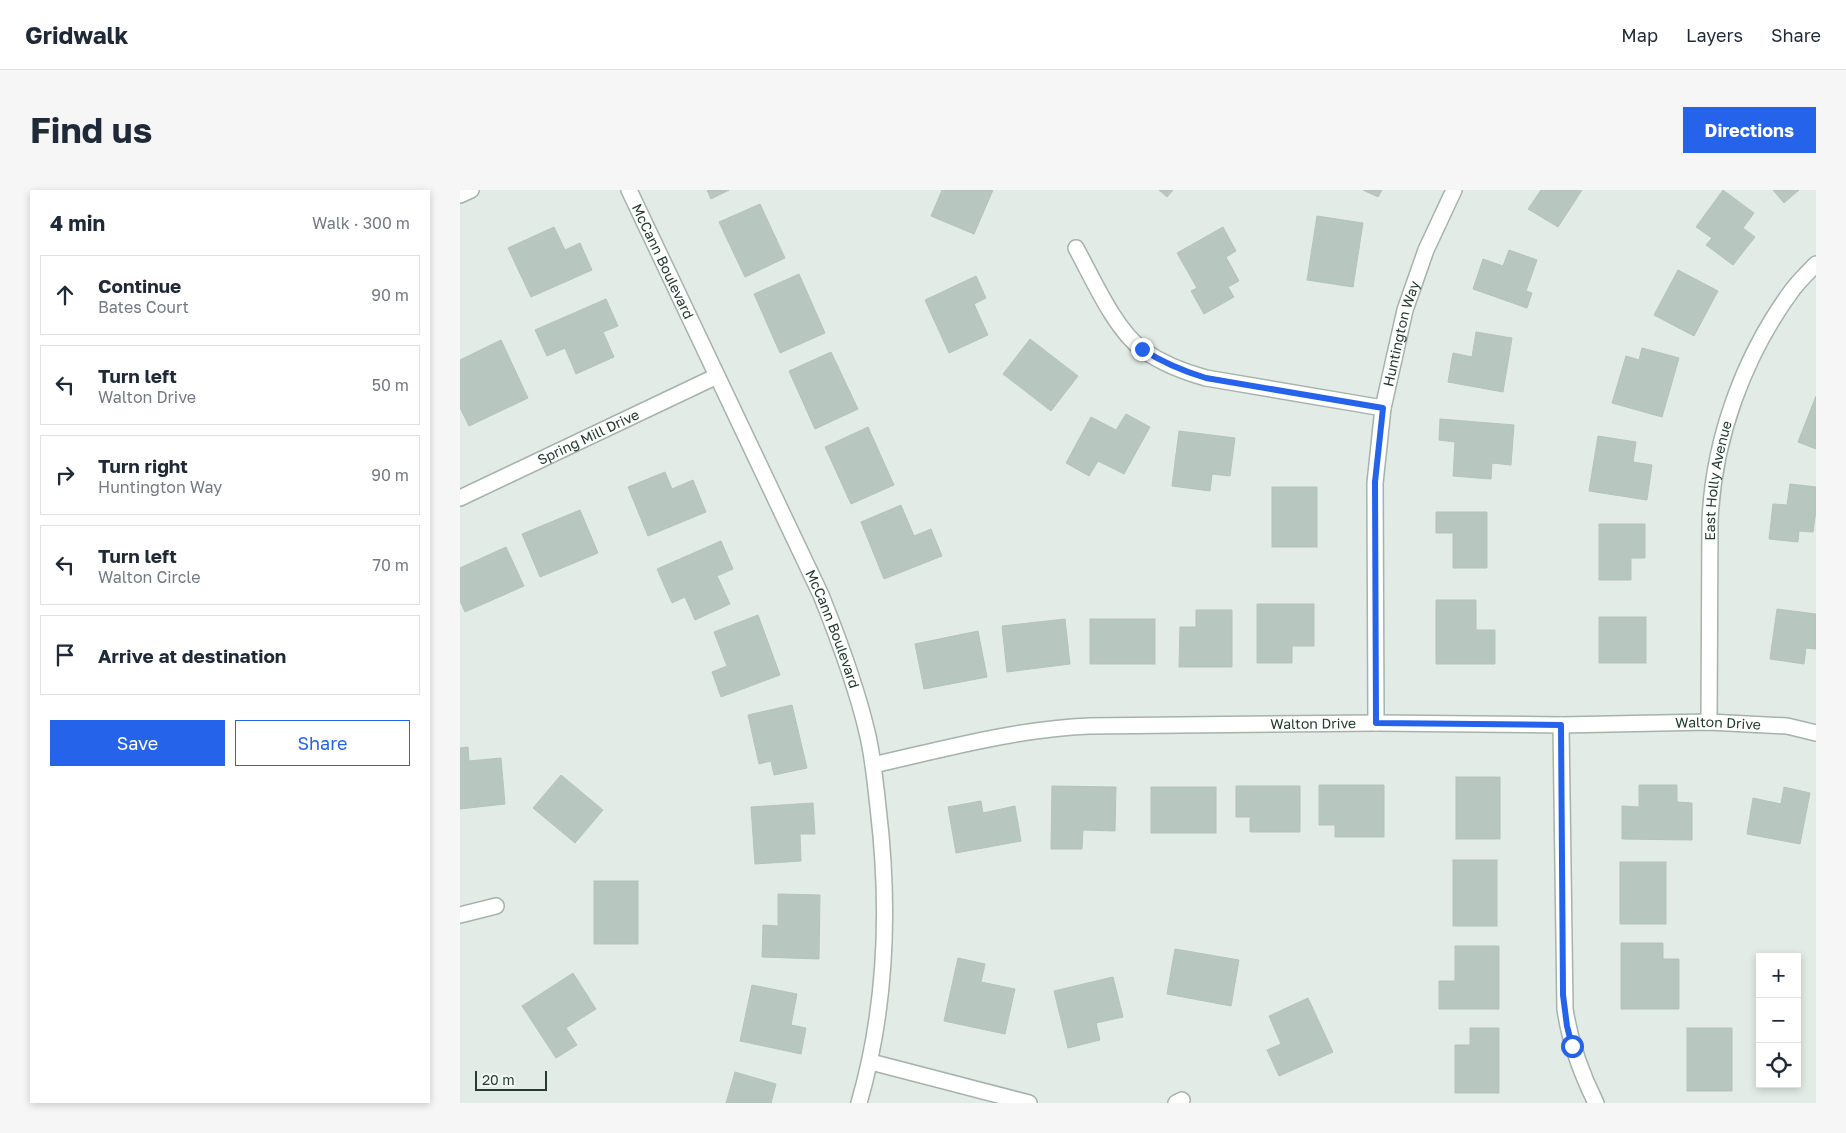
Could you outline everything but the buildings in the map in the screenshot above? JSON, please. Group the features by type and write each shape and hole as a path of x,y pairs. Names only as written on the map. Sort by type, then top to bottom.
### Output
{"street":[{"path":"460,195 471,190"},
{"name":"McCann Boulevard","path":"629,190 806,562 829,616 857,698 873,765 882,833 885,925 881,999 870,1062 859,1103"},
{"name":"Huntington Way","path":"1376,723 1375,482 1383,408 1405,310 1426,250 1454,190"},
{"path":"1076,248 1107,305 1124,330 1142,349 1161,362 1206,378 1383,408"},
{"name":"East Holly Avenue","path":"1709,722 1710,522 1711,496 1715,471 1730,414 1753,357 1789,295 1816,264"},
{"name":"Spring Mill Drive","path":"460,498 717,376"},
{"name":"Walton Drive","path":"873,765 1008,735 1061,727 1376,723 1561,725 1709,722 1786,726 1816,732"},
{"path":"1561,725 1565,1009 1572,1046 1596,1103"},
{"path":"460,915 496,906"},
{"path":"870,1062 1029,1103"}],"route":[{"path":"1142,349 1161,362 1206,378 1383,408 1375,482 1376,723 1561,725 1563,995 1572,1046"}]}
